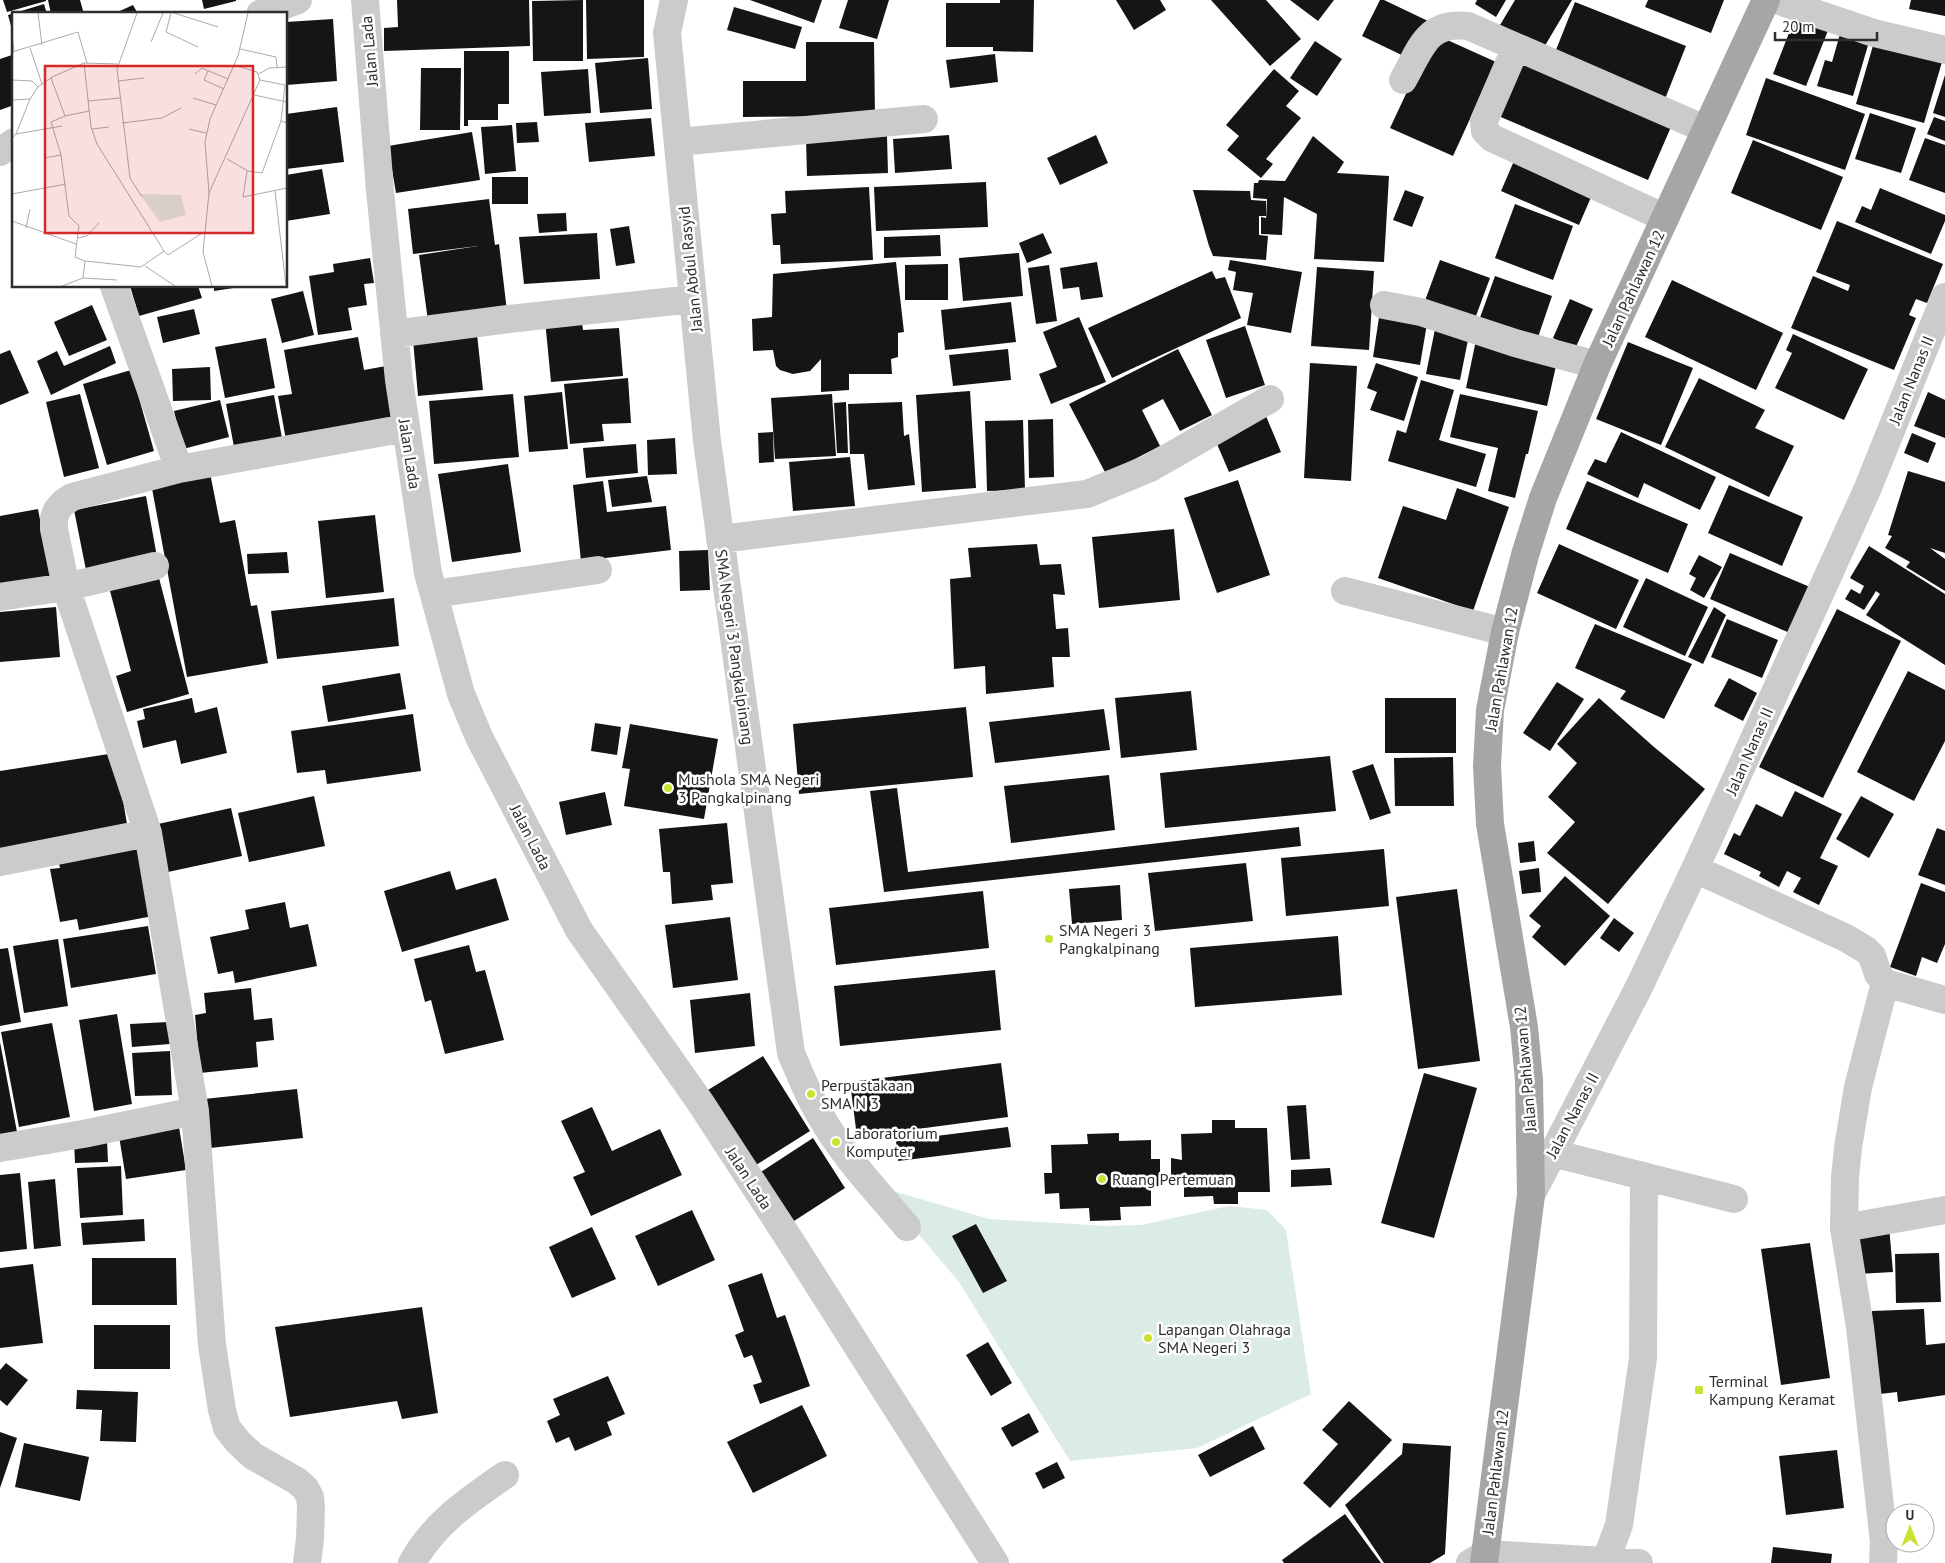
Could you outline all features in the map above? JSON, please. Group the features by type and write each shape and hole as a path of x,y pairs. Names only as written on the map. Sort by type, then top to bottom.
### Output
{"main road":[{"name":"Jalan Pahlawan 12","path":"1480,1560 1526,1246 1531,1195 1529,1080 1524,1027 1490,824 1486,766 1490,710 1505,632 1525,555 1543,498 1597,365 1705,128 1766,0"}],"street":[{"path":"265,12 298,0"},
{"name":"Jalan Lada","path":"365,0 380,190 394,334 406,428 428,573 461,694 479,737 579,930 700,1102 796,1248 994,1563"},
{"name":"Jalan Abdul Rasyid","path":"674,0 667,33 707,441 720,538"},
{"path":"1776,0 1874,33 1945,50"},
{"path":"1403,80 1429,36 1436,30 1453,24 1468,26 1705,128"},
{"path":"1516,47 1484,121 1485,131 1492,138 1665,218"},
{"path":"678,142 924,119"},
{"path":"0,152 12,143"},
{"path":"115,288 179,469"},
{"name":"Jalan Nanas II","path":"1531,1195 1638,989 1695,870 1867,490 1945,297"},
{"path":"394,334 508,319 693,299"},
{"path":"1384,305 1421,312 1515,343 1597,365"},
{"path":"720,538 1087,494 1150,468 1270,399"},
{"path":"307,1563 312,1508 310,1497 305,1488 297,1481 252,1456 227,1428 222,1410 212,1345 195,1111 148,833 66,587 54,529 54,518 57,510 63,503 72,497 179,469 406,428"},
{"name":"SMA Negeri 3 Pangkalpinang","path":"720,538 791,1053 807,1092 820,1116 849,1158 907,1227"},
{"path":"0,597 66,587 155,566"},
{"path":"434,594 598,570"},
{"path":"1345,591 1505,632"},
{"path":"0,862 148,833"},
{"path":"1695,870 1846,938 1866,950 1872,956 1878,974 1885,983 1945,1000"},
{"path":"1883,1563 1884,1542 1860,1327 1844,1228 1845,1177 1856,1096 1885,983"},
{"path":"0,1148 83,1134 195,1111"},
{"path":"1553,1152 1734,1199"},
{"path":"1606,1560 1619,1525 1643,1358 1644,1176"},
{"path":"1844,1228 1945,1210"},
{"path":"412,1563 438,1526 505,1474"},
{"path":"1480,1560 1606,1560 1639,1563"}],"shaded area":[{"name":"Lapangan Olahraga SMA Negeri 3","path":"893,1191 989,1219 1106,1226 1141,1225 1229,1206 1267,1210 1286,1230 1311,1394 1197,1448 1070,1461 959,1282 889,1199"}],"building":[{"path":"3,0 46,0 46,1 7,12"},
{"path":"48,0 80,0 83,12 51,12"},
{"path":"202,0 236,0 236,1 204,9"},
{"path":"397,0 529,0 530,46 384,51 384,28 398,27"},
{"path":"583,0 583,61 533,61 532,1"},
{"path":"586,0 644,0 644,57 587,59"},
{"path":"750,0 822,0 814,23"},
{"path":"848,0 889,0 877,39 839,28"},
{"path":"1000,0 1034,0 1033,52 993,51 993,47 946,47 946,3 1000,3"},
{"path":"1116,0 1160,0 1166,10 1134,30"},
{"path":"1211,0 1266,0 1301,39 1270,66"},
{"path":"1290,0 1334,0 1318,21"},
{"path":"1380,0 1384,0 1428,21 1410,59 1362,36"},
{"path":"1477,0 1506,0 1496,17 1475,4"},
{"path":"1515,0 1572,0 1543,49 1500,25"},
{"path":"1648,0 1724,0 1711,33 1645,7"},
{"path":"1911,0 1945,0 1945,16 1909,9"},
{"path":"1575,2 1686,46 1665,99 1554,55"},
{"path":"44,4 46,12 18,12"},
{"path":"133,5 137,12 117,12"},
{"path":"734,7 802,27 795,49 727,30"},
{"path":"12,14 12,29 8,15"},
{"path":"1796,15 1829,28 1806,86 1773,74"},
{"path":"333,19 337,81 288,85 288,22"},
{"path":"1434,34 1496,62 1453,156 1390,128"},
{"path":"1840,34 1869,42 1853,96 1817,86 1825,60 1832,62"},
{"path":"1315,41 1342,59 1317,96 1290,78"},
{"path":"806,42 874,42 875,116 743,117 743,81 806,81"},
{"path":"1874,42 1942,62 1924,123 1856,104"},
{"path":"464,51 509,51 509,104 498,104 498,120 468,120 468,126 464,126"},
{"path":"995,54 998,82 950,88 946,60"},
{"path":"12,55 12,106 0,110 0,59"},
{"path":"1521,56 1674,120 1648,180 1496,115"},
{"path":"648,58 652,109 600,113 595,63"},
{"path":"421,68 461,68 460,130 420,130"},
{"path":"588,69 591,113 544,116 541,72"},
{"path":"1274,69 1299,91 1286,106 1301,118 1266,159 1273,164 1261,178 1227,150 1239,136 1226,125"},
{"path":"1945,75 1945,117 1933,113"},
{"path":"1766,78 1865,114 1845,170 1746,135"},
{"path":"337,107 344,162 288,169 288,114"},
{"path":"1870,113 1916,128 1901,173 1855,159"},
{"path":"1934,117 1945,121 1945,141 1927,134"},
{"path":"651,118 655,156 589,162 585,123"},
{"path":"537,122 539,142 517,143 516,123"},
{"path":"512,125 516,171 485,174 481,127"},
{"path":"472,132 480,180 396,193 388,146"},
{"path":"949,135 952,169 895,173 893,139"},
{"path":"1096,135 1108,163 1060,185 1047,158"},
{"path":"887,136 888,173 807,176 806,139"},
{"path":"1313,136 1344,162 1337,173 1389,176 1384,262 1314,259 1317,214 1284,197 1282,235 1261,234 1261,217 1266,218 1266,220 1267,199 1253,198 1254,183 1258,183 1259,180 1285,181"},
{"path":"1925,138 1945,145 1945,193 1909,180"},
{"path":"1753,140 1843,177 1821,230 1731,193"},
{"path":"1517,154 1595,188 1579,225 1501,191"},
{"path":"322,169 330,214 288,221 288,175"},
{"path":"492,177 528,177 528,204 492,204"},
{"path":"986,182 988,227 876,231 874,187"},
{"path":"869,187 873,260 781,264 780,245 773,245 771,214 786,213 785,191"},
{"path":"1880,188 1945,215 1945,221 1931,254 1855,222 1862,206 1871,210"},
{"path":"1193,190 1250,191 1251,200 1266,201 1266,216 1259,216 1259,235 1268,236 1266,260 1213,256"},
{"path":"1405,190 1424,197 1412,227 1393,220"},
{"path":"489,199 495,245 499,244 507,311 428,321 419,255 478,246 413,254 408,209"},
{"path":"1515,204 1573,226 1553,280 1495,258"},
{"path":"566,213 567,231 539,233 537,214"},
{"path":"1837,221 1943,264 1927,303 1916,299 1909,315 1916,318 1894,370 1791,328 1813,276 1848,291 1850,285 1816,272"},
{"path":"629,226 635,263 616,266 610,229"},
{"path":"597,233 600,279 524,284 519,237"},
{"path":"1043,233 1052,253 1027,263 1019,243"},
{"path":"940,235 941,256 884,258 884,237"},
{"path":"1019,253 1023,296 963,301 959,258"},
{"path":"370,258 374,283 364,284 367,305 348,308 352,330 318,335 309,276 334,272 333,264"},
{"path":"1230,260 1302,272 1291,333 1247,325 1253,293 1233,290 1236,272 1228,270"},
{"path":"1440,260 1490,278 1473,324 1423,306"},
{"path":"896,262 904,332 898,333 898,357 891,359 892,374 849,374 849,390 821,392 821,359 810,371 793,374 780,370 776,366 773,350 753,351 752,319 772,317 773,274"},
{"path":"1097,262 1103,297 1081,300 1079,287 1063,289 1060,268"},
{"path":"948,264 948,300 905,300 905,265"},
{"path":"1049,265 1057,321 1036,324 1028,268"},
{"path":"1317,267 1374,271 1369,350 1311,346"},
{"path":"1212,271 1216,279 1225,277 1241,318 1112,378 1088,328"},
{"path":"1495,276 1552,296 1535,346 1477,326"},
{"path":"1672,280 1783,333 1756,390 1645,337"},
{"path":"131,288 199,288 202,298 139,316"},
{"path":"214,288 234,288 214,291"},
{"path":"303,291 314,335 282,343 271,299"},
{"path":"1570,299 1593,309 1575,349 1553,338"},
{"path":"1011,302 1016,342 945,350 941,310"},
{"path":"92,305 107,340 69,356 54,322"},
{"path":"194,309 200,334 163,343 157,317"},
{"path":"1380,311 1428,318 1420,365 1373,357"},
{"path":"581,316 583,330 619,328 623,376 551,382 545,320"},
{"path":"1079,317 1106,382 1051,404 1039,374 1057,367 1043,332"},
{"path":"1436,324 1470,330 1460,380 1426,374"},
{"path":"1245,326 1265,385 1226,398 1206,340"},
{"path":"477,334 483,390 418,396 413,340"},
{"path":"1793,334 1868,369 1844,420 1775,388 1792,353 1786,350"},
{"path":"358,337 364,370 386,366 396,420 286,440 278,396 292,394 284,350"},
{"path":"266,338 275,388 225,398 215,347"},
{"path":"1476,340 1558,357 1547,406 1466,388"},
{"path":"1628,342 1693,368 1661,445 1596,419"},
{"path":"110,346 116,363 51,395 37,361 57,351 64,366"},
{"path":"1008,349 1011,380 953,386 949,355"},
{"path":"1178,349 1212,415 1180,431 1163,399 1142,410 1160,446 1106,474 1069,404"},
{"path":"10,350 29,393 0,405 0,354"},
{"path":"1310,363 1357,366 1351,481 1304,478"},
{"path":"1376,363 1418,377 1404,421 1370,410 1377,392 1367,388"},
{"path":"210,367 211,400 173,401 172,369"},
{"path":"131,370 154,451 107,465 83,384"},
{"path":"628,378 631,423 602,424 604,441 570,444 564,384"},
{"path":"1699,378 1765,410 1755,428 1794,446 1769,497 1665,447"},
{"path":"1421,380 1454,390 1439,440 1486,454 1476,487 1388,461 1397,430 1406,433"},
{"path":"970,391 976,488 922,492 916,395"},
{"path":"562,392 568,449 529,452 524,396"},
{"path":"1928,392 1945,400 1945,438 1914,426"},
{"path":"80,394 99,468 64,477 46,402"},
{"path":"513,394 519,457 434,464 429,401"},
{"path":"832,394 836,456 775,459 771,398"},
{"path":"1460,394 1538,411 1515,498 1488,491 1498,448 1450,437"},
{"path":"274,395 282,438 234,447 226,404"},
{"path":"220,400 229,437 183,449 174,411"},
{"path":"846,402 848,453 837,453 834,403"},
{"path":"902,402 904,436 909,434 915,485 868,490 864,454 850,454 848,404"},
{"path":"1266,416 1281,452 1229,472 1214,437"},
{"path":"1053,419 1054,477 1029,478 1028,420"},
{"path":"1023,420 1025,490 987,491 985,421"},
{"path":"773,432 774,462 759,463 758,433"},
{"path":"1621,432 1716,477 1700,510 1644,483 1638,498 1587,474 1595,459 1606,463"},
{"path":"1912,433 1936,443 1928,463 1904,453"},
{"path":"675,438 677,474 648,475 647,440"},
{"path":"636,444 638,473 586,478 583,448"},
{"path":"850,457 855,506 793,511 789,462"},
{"path":"508,464 521,552 452,562 438,474"},
{"path":"1908,471 1945,482 1945,553 1930,548 1945,559 1945,591 1906,567 1910,562 1885,548 1892,536 1888,535"},
{"path":"210,473 220,523 235,520 251,606 257,605 268,663 187,677 151,483"},
{"path":"647,476 652,502 612,507 608,480"},
{"path":"1238,480 1270,575 1217,593 1184,498"},
{"path":"603,481 607,512 666,506 671,550 581,561 573,485"},
{"path":"1587,481 1688,524 1668,573 1566,529"},
{"path":"1729,485 1803,517 1782,566 1708,533"},
{"path":"1457,488 1509,507 1473,611 1378,578 1403,506 1446,520"},
{"path":"146,496 157,557 86,570 74,510"},
{"path":"38,509 51,579 0,589 0,516"},
{"path":"375,515 384,592 326,598 318,521"},
{"path":"1174,529 1180,600 1099,608 1092,537"},
{"path":"1037,544 1040,565 1061,564 1065,595 1053,594 1056,629 1068,628 1070,657 1052,657 1054,687 986,694 985,666 954,669 950,579 971,577 968,548"},
{"path":"1559,544 1639,580 1616,629 1537,593"},
{"path":"1869,546 1945,594 1945,665 1866,615 1880,594 1876,591 1864,610 1845,599 1851,589 1860,594 1864,586 1850,578"},
{"path":"708,550 710,590 680,591 679,551"},
{"path":"287,552 289,573 248,574 247,554"},
{"path":"1730,553 1810,587 1790,633 1710,599"},
{"path":"1699,555 1722,567 1704,598 1690,590 1696,578 1689,574"},
{"path":"158,574 189,694 127,712 116,676 131,671 109,587"},
{"path":"1646,578 1708,607 1685,656 1623,627"},
{"path":"394,598 399,646 277,659 271,611"},
{"path":"56,607 60,657 0,662 0,612"},
{"path":"1714,607 1726,615 1703,664 1688,657"},
{"path":"1837,609 1901,641 1823,798 1759,767"},
{"path":"1727,619 1778,640 1762,678 1711,657"},
{"path":"1595,624 1692,664 1664,719 1620,699 1626,691 1575,668"},
{"path":"1908,671 1945,690 1945,741 1914,801 1857,772"},
{"path":"400,673 406,709 328,722 322,686"},
{"path":"1729,678 1757,693 1743,721 1714,706"},
{"path":"1557,682 1584,699 1550,751 1523,733"},
{"path":"1191,691 1197,750 1121,758 1115,698"},
{"path":"192,698 195,713 217,707 227,753 181,764 176,740 143,748 137,721 145,719 143,709"},
{"path":"1385,698 1456,698 1456,753 1385,753"},
{"path":"1599,698 1705,789 1608,904 1547,853 1575,822 1548,797 1577,763 1557,744"},
{"path":"966,707 973,777 799,794 793,724"},
{"path":"1104,709 1110,750 995,763 989,722"},
{"path":"413,714 421,771 327,784 325,770 297,773 291,731"},
{"path":"595,723 621,727 617,755 591,751"},
{"name":"Mushola SMA Negeri 3 Pangkalpinang","path":"630,724 718,739 704,819 624,806 630,769 622,768"},
{"path":"115,753 128,830 0,851 0,771"},
{"path":"1330,756 1336,811 1165,828 1160,773"},
{"path":"1453,757 1454,806 1395,806 1394,758"},
{"path":"1373,764 1391,813 1370,820 1352,771"},
{"path":"1109,775 1115,830 1011,843 1004,786"},
{"path":"897,788 908,872 1299,827 1301,846 884,892 870,791"},
{"path":"1795,791 1842,814 1820,858 1838,866 1819,905 1793,892 1801,878 1787,871 1779,887 1759,876 1761,872 1724,854 1734,833 1740,836 1756,804 1782,817"},
{"path":"605,792 612,825 566,835 559,802"},
{"path":"314,796 325,846 249,862 238,813"},
{"path":"1861,796 1894,814 1869,858 1836,839"},
{"path":"231,808 242,856 168,872 158,824"},
{"path":"727,823 733,883 711,885 713,900 672,904 670,872 663,872 659,829"},
{"path":"1937,828 1945,831 1945,885 1918,875"},
{"path":"139,840 153,916 79,930 77,919 60,922 50,869 60,868 57,855"},
{"path":"1534,841 1536,861 1520,863 1518,843"},
{"path":"1384,849 1389,906 1286,916 1281,858"},
{"path":"1246,863 1253,921 1155,931 1148,873"},
{"path":"1539,868 1541,892 1522,894 1519,871"},
{"path":"450,871 456,890 496,878 509,920 402,952 384,891"},
{"path":"1565,876 1610,916 1565,966 1532,937 1541,926 1529,916"},
{"path":"1921,883 1945,892 1945,944 1937,963 1922,957 1916,976 1890,967"},
{"path":"1120,885 1122,920 1072,924 1069,889"},
{"path":"1457,889 1480,1061 1418,1069 1396,897"},
{"path":"983,891 989,948 836,965 829,908"},
{"path":"285,902 290,928 308,924 317,966 235,983 233,971 218,974 210,937 249,929 245,910"},
{"path":"730,917 738,980 673,988 665,925"},
{"path":"1614,918 1634,933 1619,952 1600,938"},
{"path":"148,926 156,974 71,988 63,939"},
{"path":"1338,936 1342,995 1195,1007 1190,948"},
{"path":"58,939 68,1006 24,1013 13,946"},
{"path":"469,945 476,972 485,970 504,1040 445,1054 431,1000 425,1002 414,959"},
{"path":"8,948 21,1022 0,1026 0,949"},
{"path":"995,970 1001,1030 840,1046 834,986"},
{"path":"251,988 254,1020 272,1018 274,1040 256,1042 258,1067 200,1073 195,1015 206,1013 204,993"},
{"path":"750,993 755,1046 695,1053 690,1000"},
{"path":"117,1014 132,1104 94,1111 79,1020"},
{"path":"168,1022 170,1044 132,1047 130,1024"},
{"path":"52,1023 70,1117 19,1127 1,1032"},
{"path":"0,1042 17,1132 0,1135"},
{"path":"170,1051 172,1095 135,1096 132,1053"},
{"path":"763,1056 810,1131 756,1165 708,1090"},
{"path":"1001,1063 1008,1117 857,1137 850,1082"},
{"path":"1424,1073 1477,1088 1434,1238 1381,1223"},
{"path":"297,1089 303,1138 210,1148 204,1099"},
{"path":"1306,1105 1310,1159 1291,1160 1287,1106"},
{"path":"592,1107 612,1151 660,1129 682,1175 591,1216 573,1177 585,1172 561,1121"},
{"path":"1212,1120 1235,1120 1235,1128 1267,1128 1270,1192 1238,1192 1238,1204 1214,1204 1213,1196 1184,1197 1184,1181 1171,1181 1171,1158 1182,1160 1181,1134 1212,1133"},
{"path":"178,1121 186,1170 126,1179 118,1130"},
{"path":"1008,1127 1011,1147 898,1161 896,1141"},
{"name":"Ruang Pertemuan","path":"1119,1133 1119,1141 1151,1140 1151,1159 1160,1159 1160,1186 1151,1186 1151,1206 1120,1207 1121,1220 1090,1221 1089,1208 1060,1209 1059,1193 1045,1194 1044,1173 1052,1173 1051,1145 1088,1144 1087,1134"},
{"path":"813,1138 845,1188 794,1221 761,1172"},
{"path":"107,1140 108,1162 75,1163 74,1141"},
{"path":"121,1166 123,1215 80,1218 77,1168"},
{"path":"1330,1168 1332,1185 1291,1187 1291,1170"},
{"path":"20,1173 27,1249 0,1252 0,1175"},
{"path":"55,1179 61,1246 34,1249 28,1182"},
{"path":"692,1210 715,1260 658,1286 635,1236"},
{"path":"144,1219 145,1241 83,1245 81,1223"},
{"path":"976,1224 1007,1281 983,1293 952,1236"},
{"path":"1889,1226 1893,1272 1858,1274 1854,1229"},
{"path":"592,1227 616,1279 572,1298 549,1247"},
{"path":"1810,1243 1830,1378 1781,1385 1761,1249"},
{"path":"1939,1253 1941,1302 1896,1303 1895,1254"},
{"path":"92,1258 176,1258 177,1305 92,1305"},
{"path":"33,1264 43,1343 0,1348 0,1268"},
{"path":"762,1273 777,1318 785,1315 810,1386 760,1404 753,1385 762,1382 752,1355 744,1358 735,1335 744,1331 728,1285"},
{"path":"422,1307 438,1413 402,1419 397,1401 290,1417 275,1327"},
{"path":"1924,1309 1926,1345 1945,1343 1945,1395 1898,1402 1897,1392 1880,1394 1873,1351 1872,1311"},
{"path":"94,1325 170,1325 170,1369 94,1369"},
{"path":"988,1342 1012,1383 991,1396 966,1355"},
{"path":"6,1363 28,1380 7,1406 0,1400 0,1370"},
{"path":"608,1376 625,1414 607,1422 612,1435 575,1451 569,1437 556,1443 547,1421 560,1415 553,1399"},
{"path":"77,1390 138,1392 136,1442 100,1441 102,1410 76,1409"},
{"path":"1349,1401 1392,1440 1330,1508 1303,1483 1338,1444 1322,1430"},
{"path":"802,1405 827,1456 753,1493 727,1442"},
{"path":"1029,1413 1039,1432 1012,1447 1001,1428"},
{"path":"1253,1426 1265,1449 1210,1477 1198,1455"},
{"path":"0,1432 17,1438 0,1488"},
{"path":"24,1443 89,1457 80,1501 15,1487"},
{"path":"1403,1443 1451,1446 1445,1554 1430,1563 1384,1563 1345,1505 1402,1454"},
{"path":"1837,1450 1844,1508 1786,1515 1779,1456"},
{"path":"1057,1462 1065,1478 1043,1489 1035,1473"},
{"path":"1345,1514 1381,1563 1284,1563 1282,1560"},
{"path":"1773,1547 1832,1554 1831,1563 1771,1563"}],"place":[{"name":"Mushola SMA Negeri 3 Pangkalpinang","path":"668,788"},
{"name":"SMA Negeri 3 Pangkalpinang","path":"1049,939"},
{"name":"Perpustakaan SMA N 3","path":"811,1094"},
{"name":"Laboratorium Komputer","path":"836,1142"},
{"name":"Ruang Pertemuan","path":"1102,1179"},
{"name":"Lapangan Olahraga SMA Negeri 3","path":"1148,1338"},
{"name":"Terminal Kampung Keramat","path":"1699,1390"}]}
